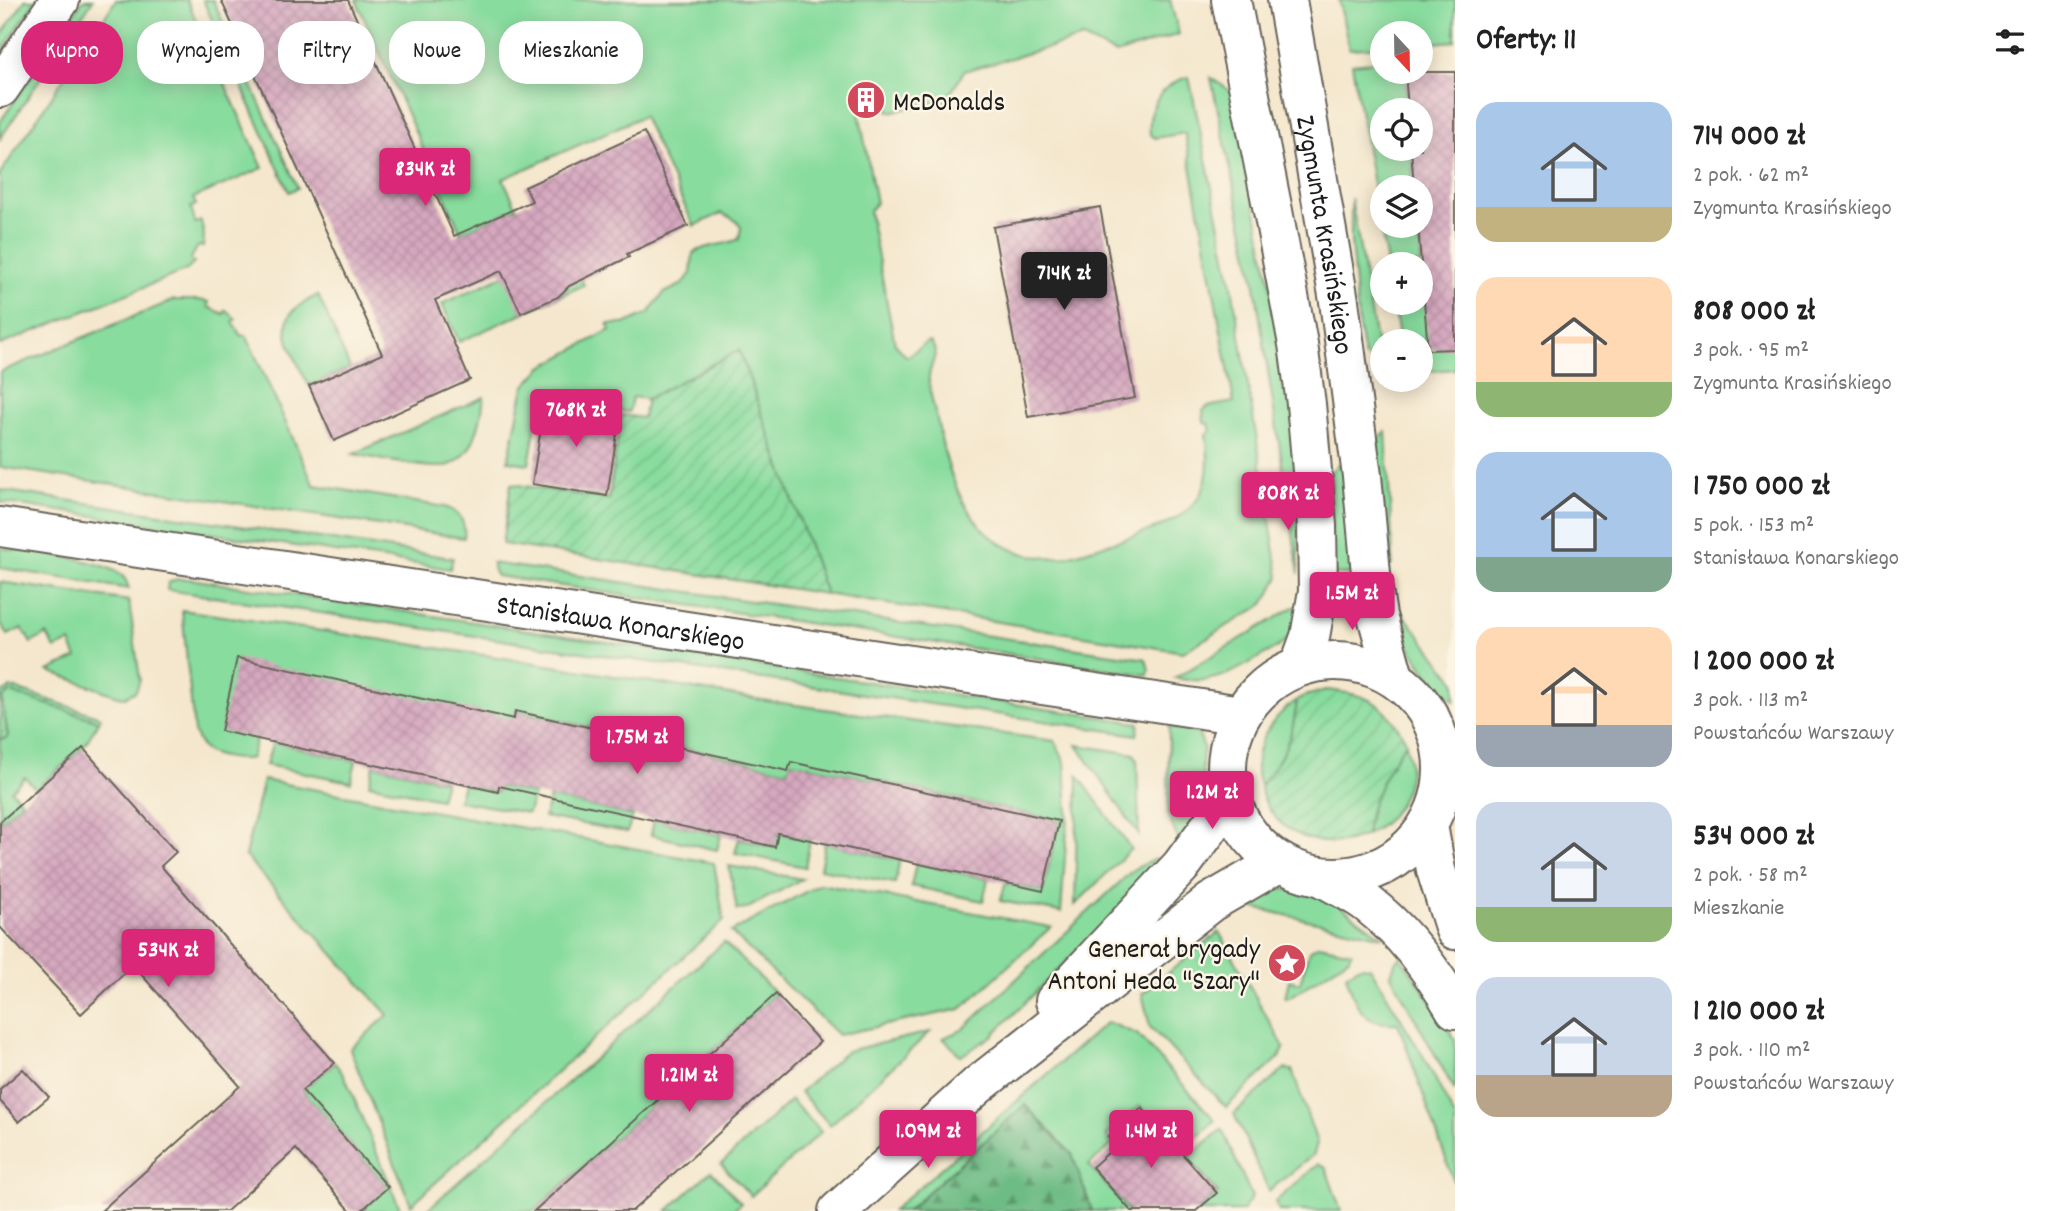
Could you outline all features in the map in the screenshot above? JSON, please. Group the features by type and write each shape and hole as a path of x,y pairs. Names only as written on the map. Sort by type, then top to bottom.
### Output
{"street":[{"path":"0,88 60,0"},
{"name":"Zygmunta Krasińskiego","path":"1231,0 1298,344 1306,404 1317,526 1318,591 1310,637 1298,667"},
{"name":"Zygmunta Krasińskiego","path":"1287,0 1342,326 1377,616 1394,677"},
{"name":"Stanisława Konarskiego","path":"0,527 1241,715"},
{"path":"1455,930 1436,870 1443,774 1443,721 1394,677 1370,666 1343,660 1298,667 1265,686 1241,715 1227,755 1231,798 1238,817 1249,835 1263,850 1280,862 1320,876 1366,902 1404,936 1455,1009"},
{"path":"978,1085 1181,866 1231,798"},
{"path":"1320,876 1353,875 1385,864 1409,847 1440,808"},
{"path":"838,1211 978,1085 1211,902 1280,862"}],"green space":[{"path":"25,0 36,0 0,54 0,37"},
{"path":"83,0 93,0 79,21 69,21"},
{"path":"116,0 187,0 196,21 137,21 137,84 225,84 263,168 193,198 196,205 191,207 195,223 201,221 203,247 198,246 190,260 194,263 187,270 0,345 0,174 60,84 123,84 123,21 102,21"},
{"path":"203,0 213,0 222,21 212,21"},
{"path":"356,0 1170,0 1179,34 1116,54 1083,38 964,71 946,101 889,112 884,85 855,90 876,203 869,211 895,344 907,357 927,342 930,342 935,350 929,377 944,450 951,475 975,519 991,536 1011,549 1035,556 1064,557 1156,528 1186,511 1203,489 1208,456 1206,434 1211,431 1209,424 1204,423 1203,411 1207,407 1234,402 1185,133 1155,138 1150,134 1151,114 1158,97 1171,84 1189,77 1231,280 1279,577 1264,604 1183,652 826,594 739,350 647,399 632,397 629,412 541,396 529,464 508,461 524,387 542,367 610,330 608,324 624,324 649,313 664,293 683,284 691,273 693,253 739,239 741,227 722,213 694,226 643,116 503,179 517,208 461,233 394,84 485,84 485,21 389,21 389,73 375,42 375,21 365,21"},
{"path":"1339,0 1455,0 1455,41 1433,43 1433,21 1370,21 1370,48 1349,49"},
{"path":"1370,62 1370,84 1406,84 1407,98 1370,98 1370,161 1412,161 1413,175 1371,175 1352,64"},
{"path":"1211,78 1232,92 1297,418 1299,574 1254,279"},
{"path":"26,84 37,84 0,139 0,122"},
{"path":"241,84 251,84 298,188 289,192"},
{"path":"1351,198 1374,329 1370,329 1370,361 1364,356 1359,328 1351,242"},
{"path":"1382,238 1419,238 1420,252 1385,252"},
{"path":"568,251 584,285 459,342 442,304 550,254"},
{"path":"318,295 350,368 309,386 291,348 287,328 294,310"},
{"path":"174,300 209,302 208,307 224,314 226,310 236,319 233,322 241,336 246,335 314,485 445,507 461,518 464,538 0,467 0,372"},
{"path":"1455,301 1455,369 1433,371 1433,329 1398,329 1395,315 1433,315 1433,302"},
{"path":"739,350 826,594 502,544 511,484 609,499 621,415 643,418 647,399"},
{"path":"484,397 478,428 470,447 456,462 447,466 416,465 353,454"},
{"path":"1386,432 1393,556 1390,567 1377,451 1380,437"},
{"path":"1338,464 1344,469 1354,573 1332,575 1331,472"},
{"path":"0,490 453,558 450,569 0,502"},
{"path":"0,548 67,557 103,566 125,579 129,589 0,568"},
{"path":"492,563 1146,659 1149,670 1148,675 497,576"},
{"path":"177,579 1139,723 1137,735 167,590 168,583"},
{"path":"0,582 129,601 140,680 136,691 125,697 118,696 48,671 77,658 70,642 55,649 47,634 31,643 22,628 8,635 0,622"},
{"path":"1394,602 1455,681 1455,701 1434,681 1409,646 1392,607"},
{"path":"1303,606 1294,629 1278,647 1222,676 1200,680 1175,678 1294,607"},
{"path":"182,610 774,702 1055,741 1065,762 1068,815 1061,912 1000,901 1006,883 1043,891 1059,821 791,762 788,771 516,711 514,719 256,739 251,758 235,759 215,755 202,747 194,732"},
{"path":"10,688 101,717 99,721 10,692 2,701 8,736 0,739 0,694"},
{"path":"1326,690 1353,694 1373,702 1390,716 1406,743 1379,787 1366,835 1337,842 1309,839 1284,825 1273,815 1265,802 1260,786 1286,746 1297,700"},
{"path":"10,692 99,721 83,748 36,789 25,777 11,790 22,802 0,822 0,739 8,736 2,701"},
{"path":"1297,700 1286,746 1260,786 1257,773 1259,748 1270,726"},
{"path":"1169,727 1198,733 1204,747 1204,795 1200,815 1180,844 1168,815"},
{"path":"273,742 356,761 351,782 266,765"},
{"path":"1406,743 1410,766 1402,798 1384,823 1366,835 1379,787"},
{"path":"1077,745 1134,754 1137,760 1139,835"},
{"path":"374,765 445,781 440,799 369,784"},
{"path":"1078,775 1131,849 1075,905"},
{"path":"263,780 714,863 724,920 411,1205 350,1049 388,1015 245,856"},
{"path":"463,784 497,792 499,786 534,794 528,813 458,801"},
{"path":"550,797 633,816 627,832 544,817"},
{"path":"654,820 721,835 717,850 651,835"},
{"path":"778,833 810,840 805,867 735,853 739,839 774,847"},
{"path":"825,843 900,860 895,883 820,869"},
{"path":"1155,859 1162,862 992,1036 961,1056 943,1038 962,1030 1134,869"},
{"path":"916,863 988,879 983,901 911,886"},
{"path":"729,866 802,879 746,909 737,910"},
{"path":"820,884 1051,927 961,1009 838,1035 731,932"},
{"path":"1273,887 1327,897 1383,937 1232,903"},
{"path":"1219,932 1284,1047 1279,1058 1226,1107 1150,1027 1142,994"},
{"path":"724,942 776,994 534,1211 426,1211"},
{"path":"1319,945 1352,952 1350,957 1290,997 1285,997 1289,980 1300,983 1309,951"},
{"path":"1401,957 1455,1040 1455,1091 1391,975 1395,962"},
{"path":"1360,966 1370,967 1426,1061 1455,1118 1455,1185 1398,1023 1376,1021 1368,1017 1353,996 1346,975"},
{"path":"1107,1022 1137,1034 1215,1120 1181,1151 1140,1106 1106,1136 1112,1145 1089,1165 1129,1211 1092,1211 1072,1154 1025,1105 907,1211 892,1211"},
{"path":"930,1032 830,1125 800,1092 847,1051"},
{"path":"335,1063 345,1077 401,1211 361,1211 387,1187 302,1090"},
{"path":"1284,1069 1292,1070 1317,1143 1314,1154 1269,1191 1234,1114"},
{"path":"791,1100 821,1132 751,1196 721,1164"},
{"path":"1025,1105 1072,1154 1092,1211 907,1211"},
{"path":"1222,1129 1252,1197 1242,1211 1198,1211 1218,1193 1188,1158"},
{"path":"1318,1164 1325,1166 1341,1211 1279,1211 1275,1202"},
{"path":"711,1171 741,1203 733,1211 667,1211"}],"building":[{"path":"221,0 348,0 357,21 278,21 278,84 375,84 375,60 454,236 532,201 525,187 644,132 688,226 627,254 629,257 569,286 558,297 521,313 501,271 435,300 470,380 334,441 309,386 382,354 259,84 264,84 264,21 231,21"},
{"path":"1433,72 1455,72 1455,349 1433,350 1433,329 1426,329 1425,315 1433,315 1433,252 1420,252 1419,238 1433,238 1433,175 1413,175 1412,161 1433,161 1433,98 1407,98 1406,84 1433,84"},
{"path":"1100,207 1135,398 1028,417 993,227"},
{"path":"545,403 620,415 607,496 532,484"},
{"path":"237,658 514,719 515,711 788,771 791,762 1059,821 1043,891 778,833 775,847 499,786 498,792 221,731"},
{"path":"83,748 176,852 161,866 335,1063 302,1090 388,1187 361,1211 351,1211 296,1149 227,1211 101,1211 240,1086 133,965 81,1014 0,927 0,822"},
{"path":"776,994 820,1042 632,1211 534,1211"},
{"path":"23,1069 49,1097 19,1122 0,1101 0,1089"},
{"path":"1142,1108 1217,1193 1196,1211 1131,1211 1092,1167 1116,1146 1108,1137"}],"place":[{"name":"McDonalds","path":"866,100"},
{"name":"Generał brygady Antoni Heda \"Szary\"","path":"1287,963"}]}
